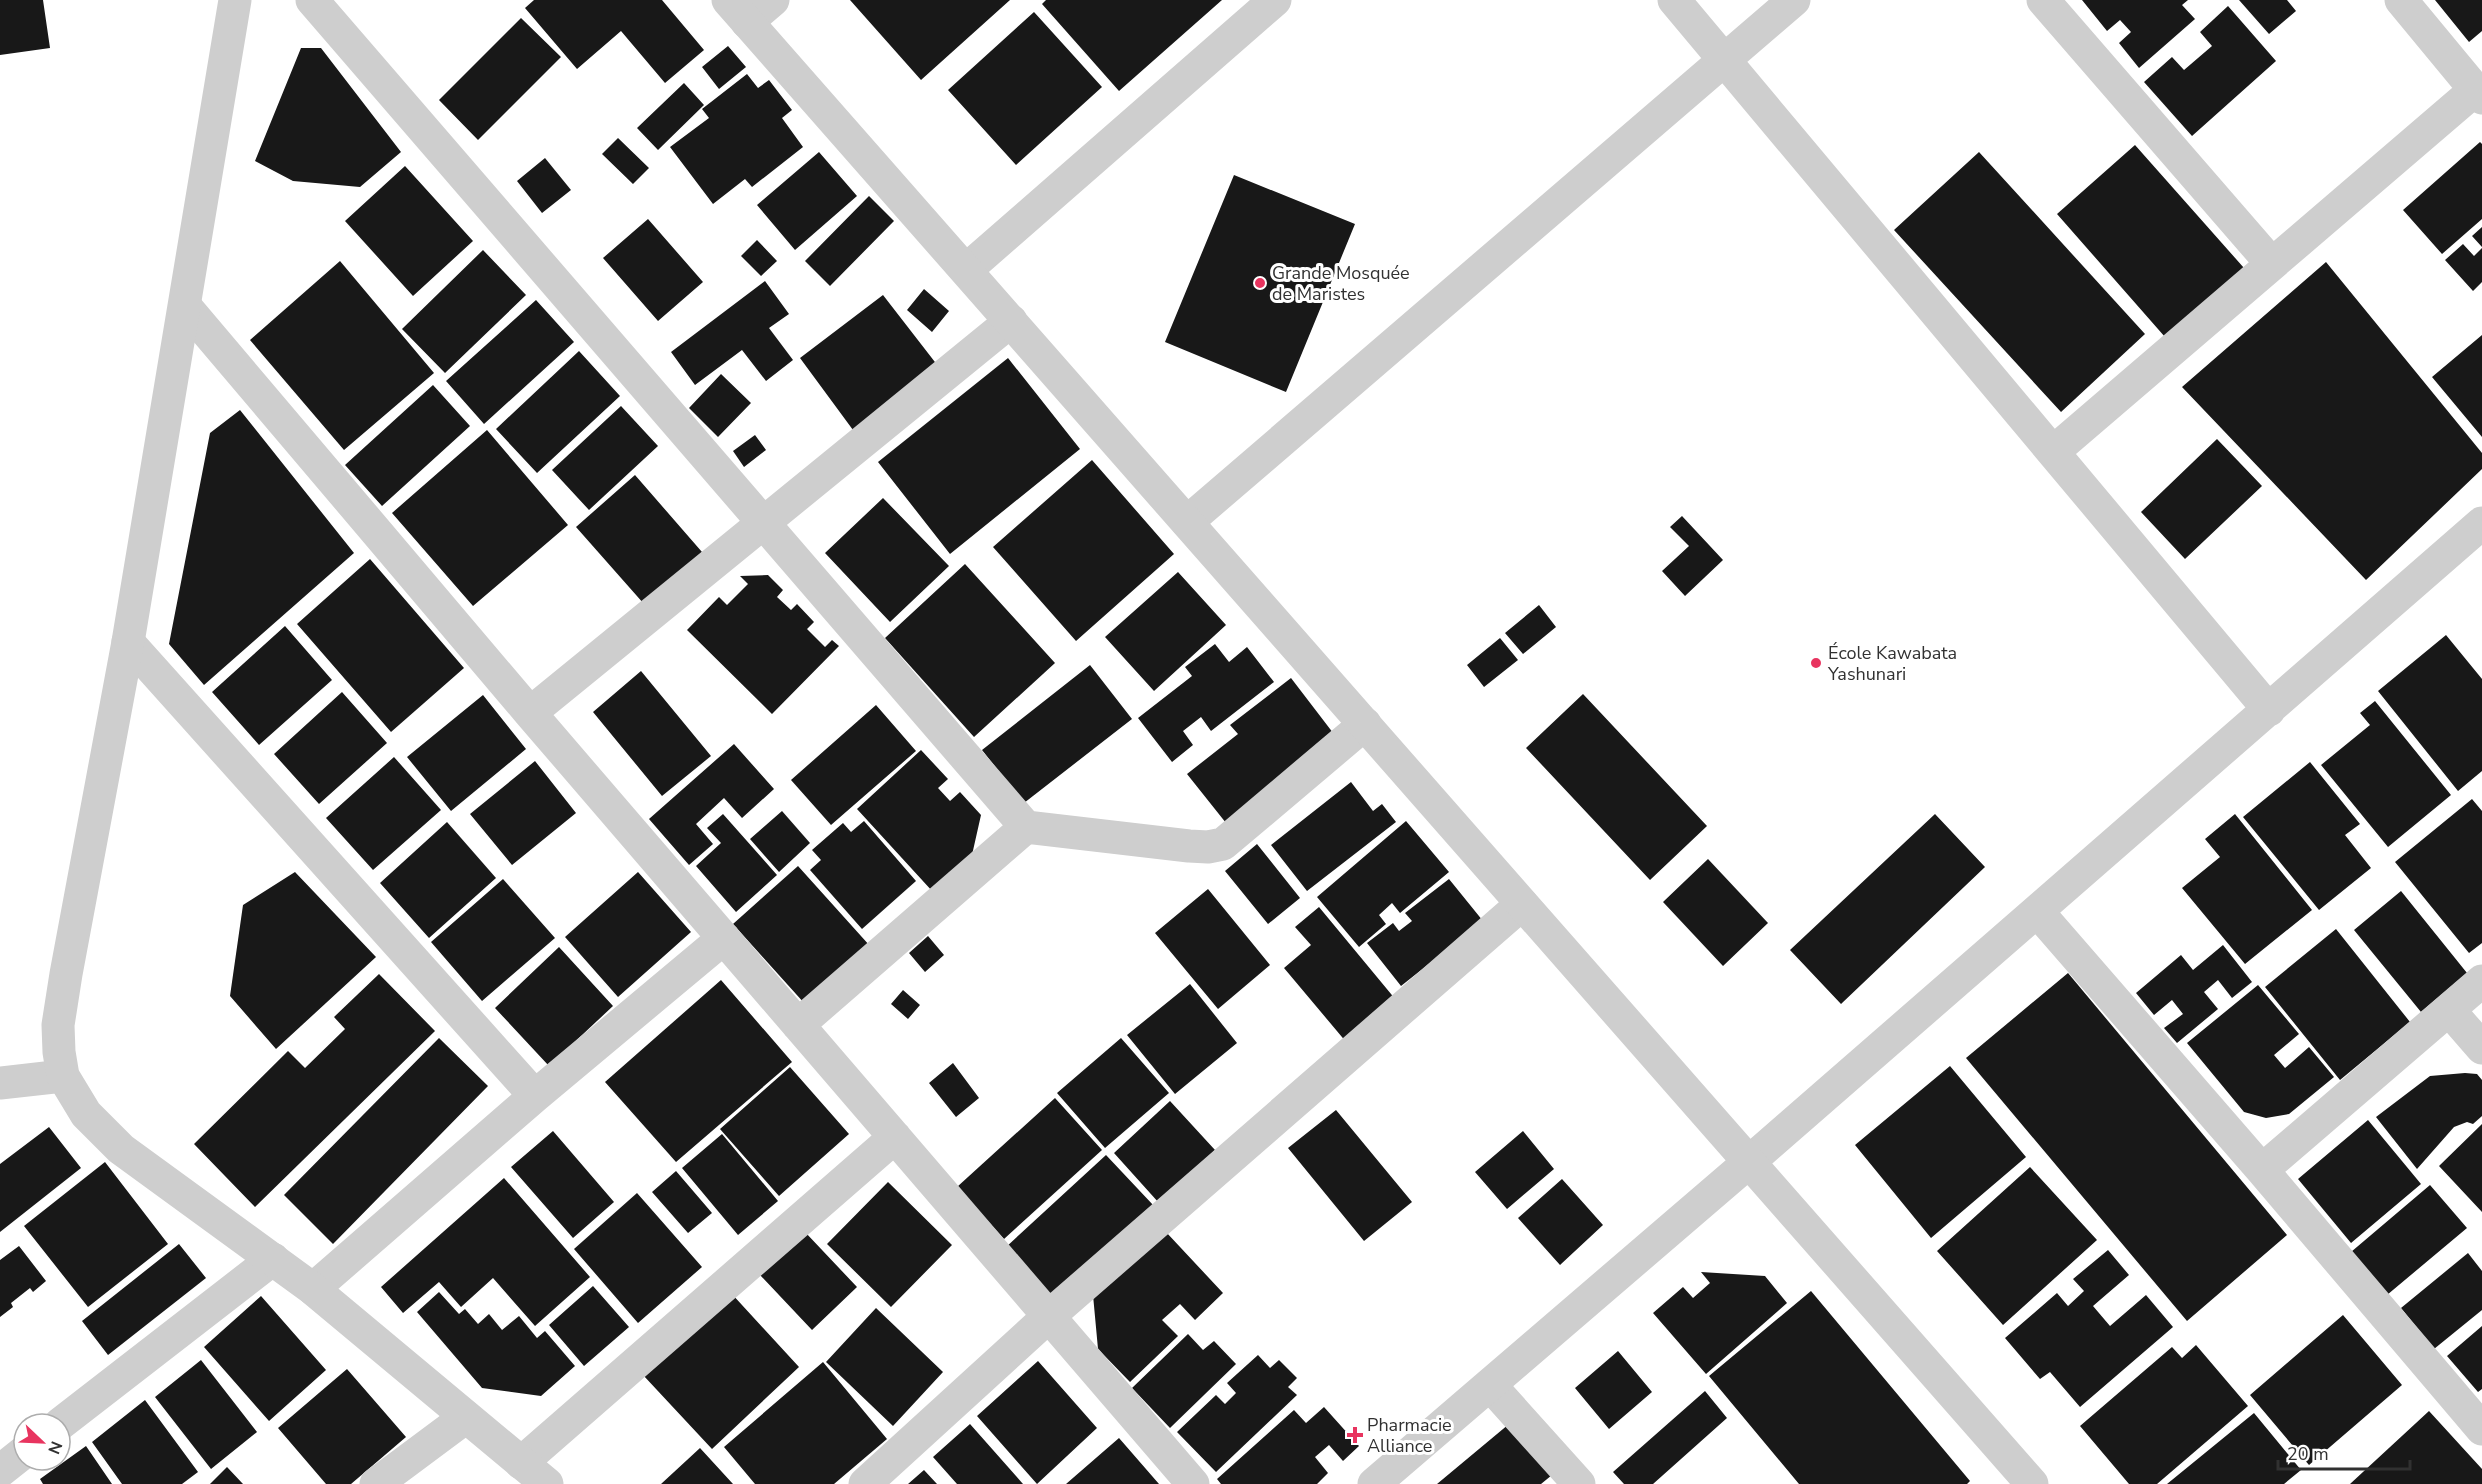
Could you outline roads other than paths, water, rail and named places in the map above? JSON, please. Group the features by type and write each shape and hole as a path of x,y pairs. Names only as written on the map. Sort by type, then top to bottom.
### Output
{"street":[{"path":"235,0 129,642 66,974 58,1025 63,1076 86,1114 122,1149 313,1289 547,1484"},
{"path":"312,0 1026,827 1209,848 1223,844 1365,724"},
{"path":"773,0 737,11 2032,1484"},
{"path":"966,270 1275,0"},
{"path":"1674,0 2269,710"},
{"path":"1187,522 1794,0"},
{"path":"2043,0 2272,264"},
{"path":"2053,452 2272,264 2479,94 2401,0"},
{"path":"185,306 530,714 1193,1484"},
{"path":"530,714 1011,321"},
{"path":"1374,1484 1749,1162 2482,523"},
{"path":"129,642 535,1096"},
{"path":"798,1025 1026,827"},
{"path":"865,1484 1049,1316 1522,903"},
{"path":"2037,911 2262,1170 2482,1429"},
{"path":"313,1289 535,1096 724,938"},
{"path":"2262,1170 2482,981"},
{"path":"2448,1010 2482,1048"},
{"path":"0,1083 63,1076"},
{"path":"521,1463 895,1137"},
{"path":"72,1415 273,1259"},
{"path":"1490,1385 1579,1484"},
{"path":"376,1484 465,1417"}],"place":[{"name":"Grande Mosquée de Maristes","path":"1260,283"},
{"name":"École Kawabata Yashunari","path":"1816,663"},
{"name":"Pharmacie Alliance","path":"1355,1435"}]}
